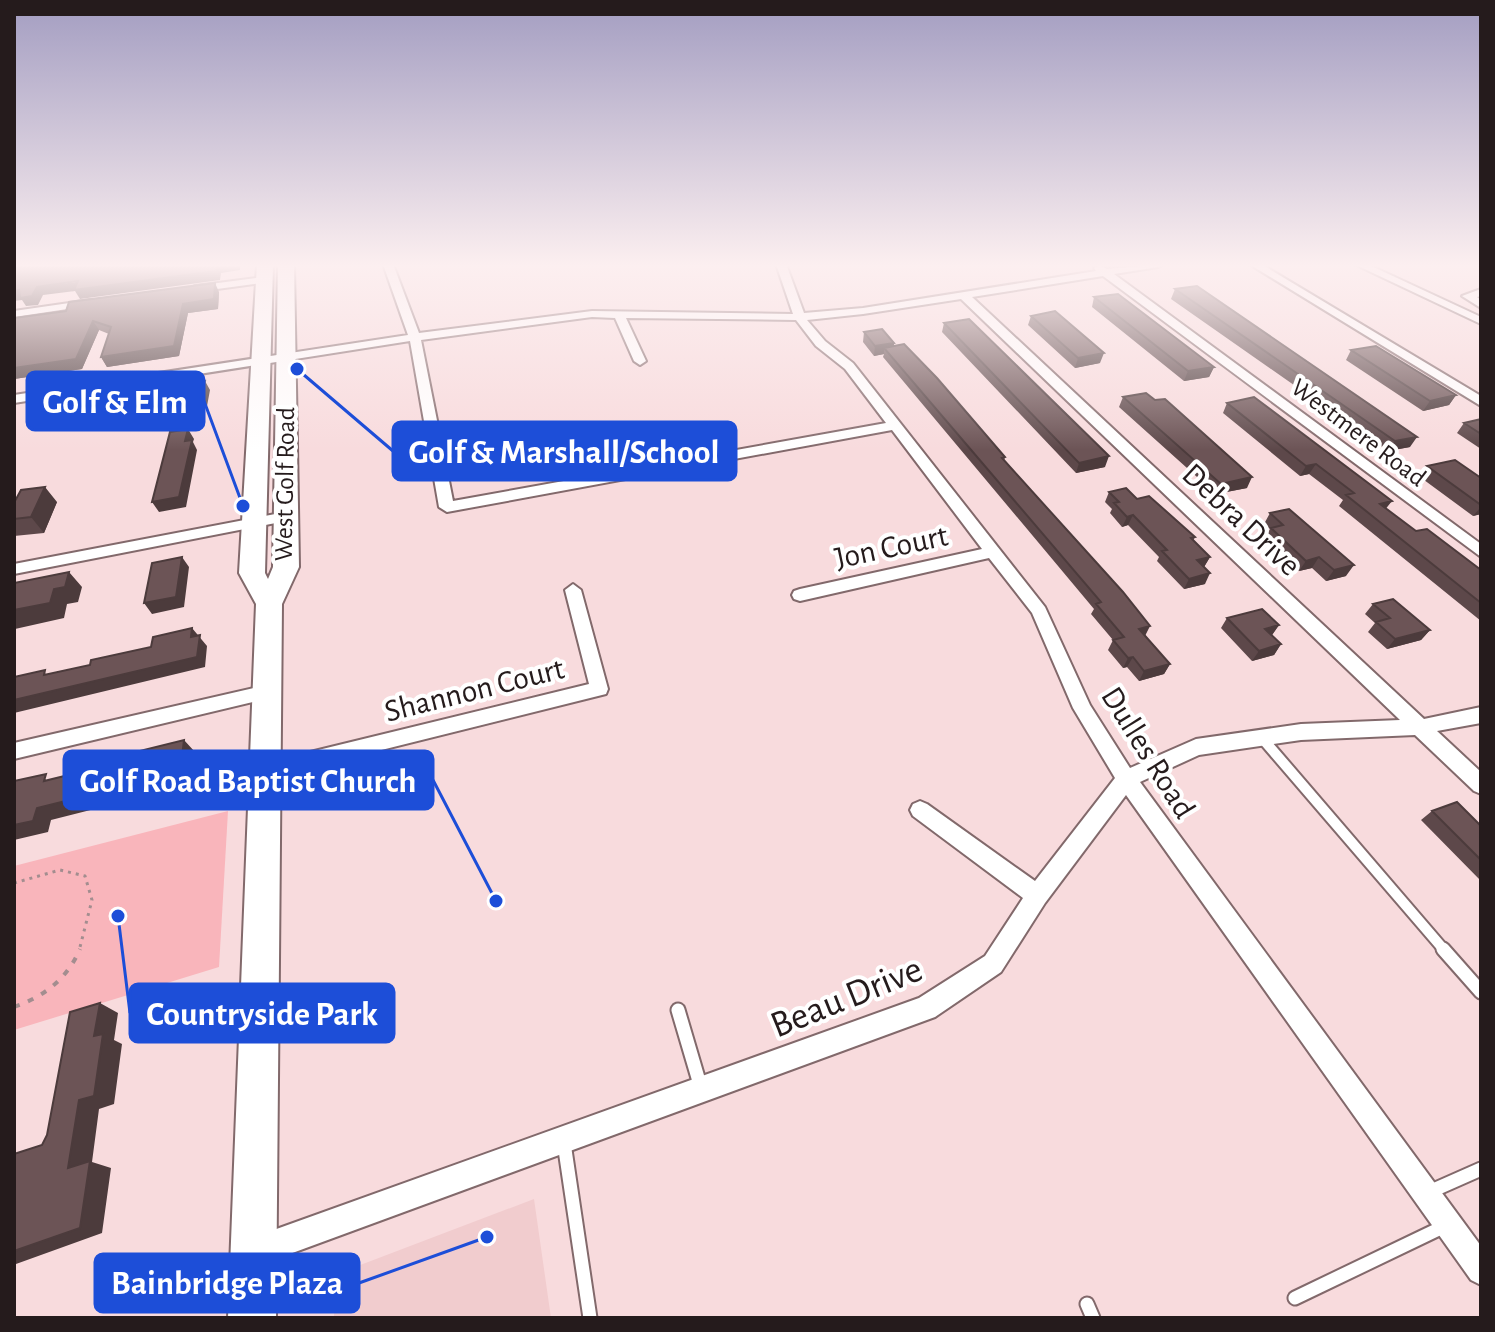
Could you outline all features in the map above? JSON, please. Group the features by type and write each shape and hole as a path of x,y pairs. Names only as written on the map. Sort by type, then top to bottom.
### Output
{"main road":[{"name":"West Golf Road","path":"263,326 252,573 269,604"},
{"name":"West Golf Road","path":"252,1318 269,604 286,567 286,326"}],"street":[{"path":"411,326 447,507 894,426"},
{"path":"14,399 498,326"},
{"path":"624,326 640,361"},
{"name":"Dulles Road","path":"805,326 822,347 849,366 1039,611 1082,708 1126,779 1481,1270"},
{"name":"Debra Drive","path":"997,326 1481,785"},
{"name":"Westmere Road","path":"1177,326 1481,552"},
{"path":"1356,326 1481,402"},
{"path":"14,569 286,517"},
{"name":"Jon Court","path":"800,595 993,552"},
{"name":"Shannon Court","path":"265,771 599,689 573,590"},
{"path":"14,751 267,692"},
{"name":"Beau Drive","path":"254,1252 926,1008 993,964 1037,896 1126,779 1196,747 1301,732 1420,727 1481,715"},
{"path":"920,810 1037,896"}],"lane":[{"path":"1262,738 1292,777 1481,992"},
{"path":"678,1010 702,1091"},
{"path":"564,1141 590,1318"},
{"path":"1426,1194 1481,1169"},
{"path":"1295,1298 1448,1224"}],"path":[{"path":"14,883 62,870 76,871 90,879 94,890 79,951 70,969 45,994 14,1007"}],"shaded area":[{"path":"228,811 219,967 14,1030 14,866"},
{"path":"534,1199 551,1318 334,1318 334,1275"}],"building":[{"path":"14,326 91,326 76,359 14,368"},
{"path":"108,326 178,326 174,346 101,357 111,327"},
{"path":"947,326 976,326 1109,456 1079,463"},
{"path":"1042,326 1073,326 1104,353 1078,358"},
{"path":"1131,326 1160,326 1214,367 1188,371"},
{"path":"1229,326 1256,326 1417,437 1395,441"},
{"path":"882,329 894,343 875,346 864,332"},
{"path":"904,344 1123,592 1150,626 1139,629 1170,664 1144,671 1113,640 1124,637 1096,604 1101,602 884,348"},
{"path":"1376,346 1456,395 1430,401 1351,350"},
{"path":"205,381 202,396 184,399 186,383"},
{"path":"1146,393 1155,400 1165,399 1252,477 1221,484 1123,397"},
{"path":"1254,397 1392,501 1380,504 1416,531 1427,529 1481,570 1481,603 1346,495 1354,493 1316,464 1306,466 1227,403"},
{"path":"1481,419 1481,434 1464,423"},
{"path":"188,429 185,441 192,440 179,497 152,502 170,432"},
{"path":"1455,460 1481,478 1481,505 1427,466"},
{"path":"45,487 31,517 14,519 14,502 21,490"},
{"path":"1126,488 1137,499 1149,496 1195,537 1191,538 1210,557 1197,560 1210,573 1189,579 1162,551 1167,550 1133,515 1127,517 1109,492"},
{"path":"1289,509 1354,565 1334,570 1319,557 1306,561 1271,528 1283,525 1270,513"},
{"path":"182,557 176,597 144,603 152,563"},
{"path":"69,572 65,587 54,589 50,603 14,610 14,583"},
{"path":"1393,599 1430,630 1395,639 1376,622 1390,618 1373,604"},
{"path":"1262,609 1279,625 1265,629 1281,644 1259,651 1227,618"},
{"path":"192,628 191,637 200,635 197,657 14,700 14,677 45,670 44,675 90,665 91,660 151,647 153,637"},
{"path":"184,740 181,765 115,781 114,789 37,808 33,821 14,825 14,781 46,774 44,781 85,771 87,764"},
{"path":"1457,802 1481,826 1481,860 1432,811"},
{"path":"100,1003 94,1036 103,1034 94,1096 79,1100 68,1168 90,1161 80,1228 14,1251 14,1154 42,1145 47,1135 70,1012"}],"place":[{"name":"Golf & Marshall/School","path":"297,369"},
{"name":"Golf & Elm","path":"243,506"},
{"name":"Golf Road Baptist Church","path":"496,901"},
{"name":"Countryside Park","path":"118,916"},
{"name":"Bainbridge Plaza","path":"487,1237"}]}
